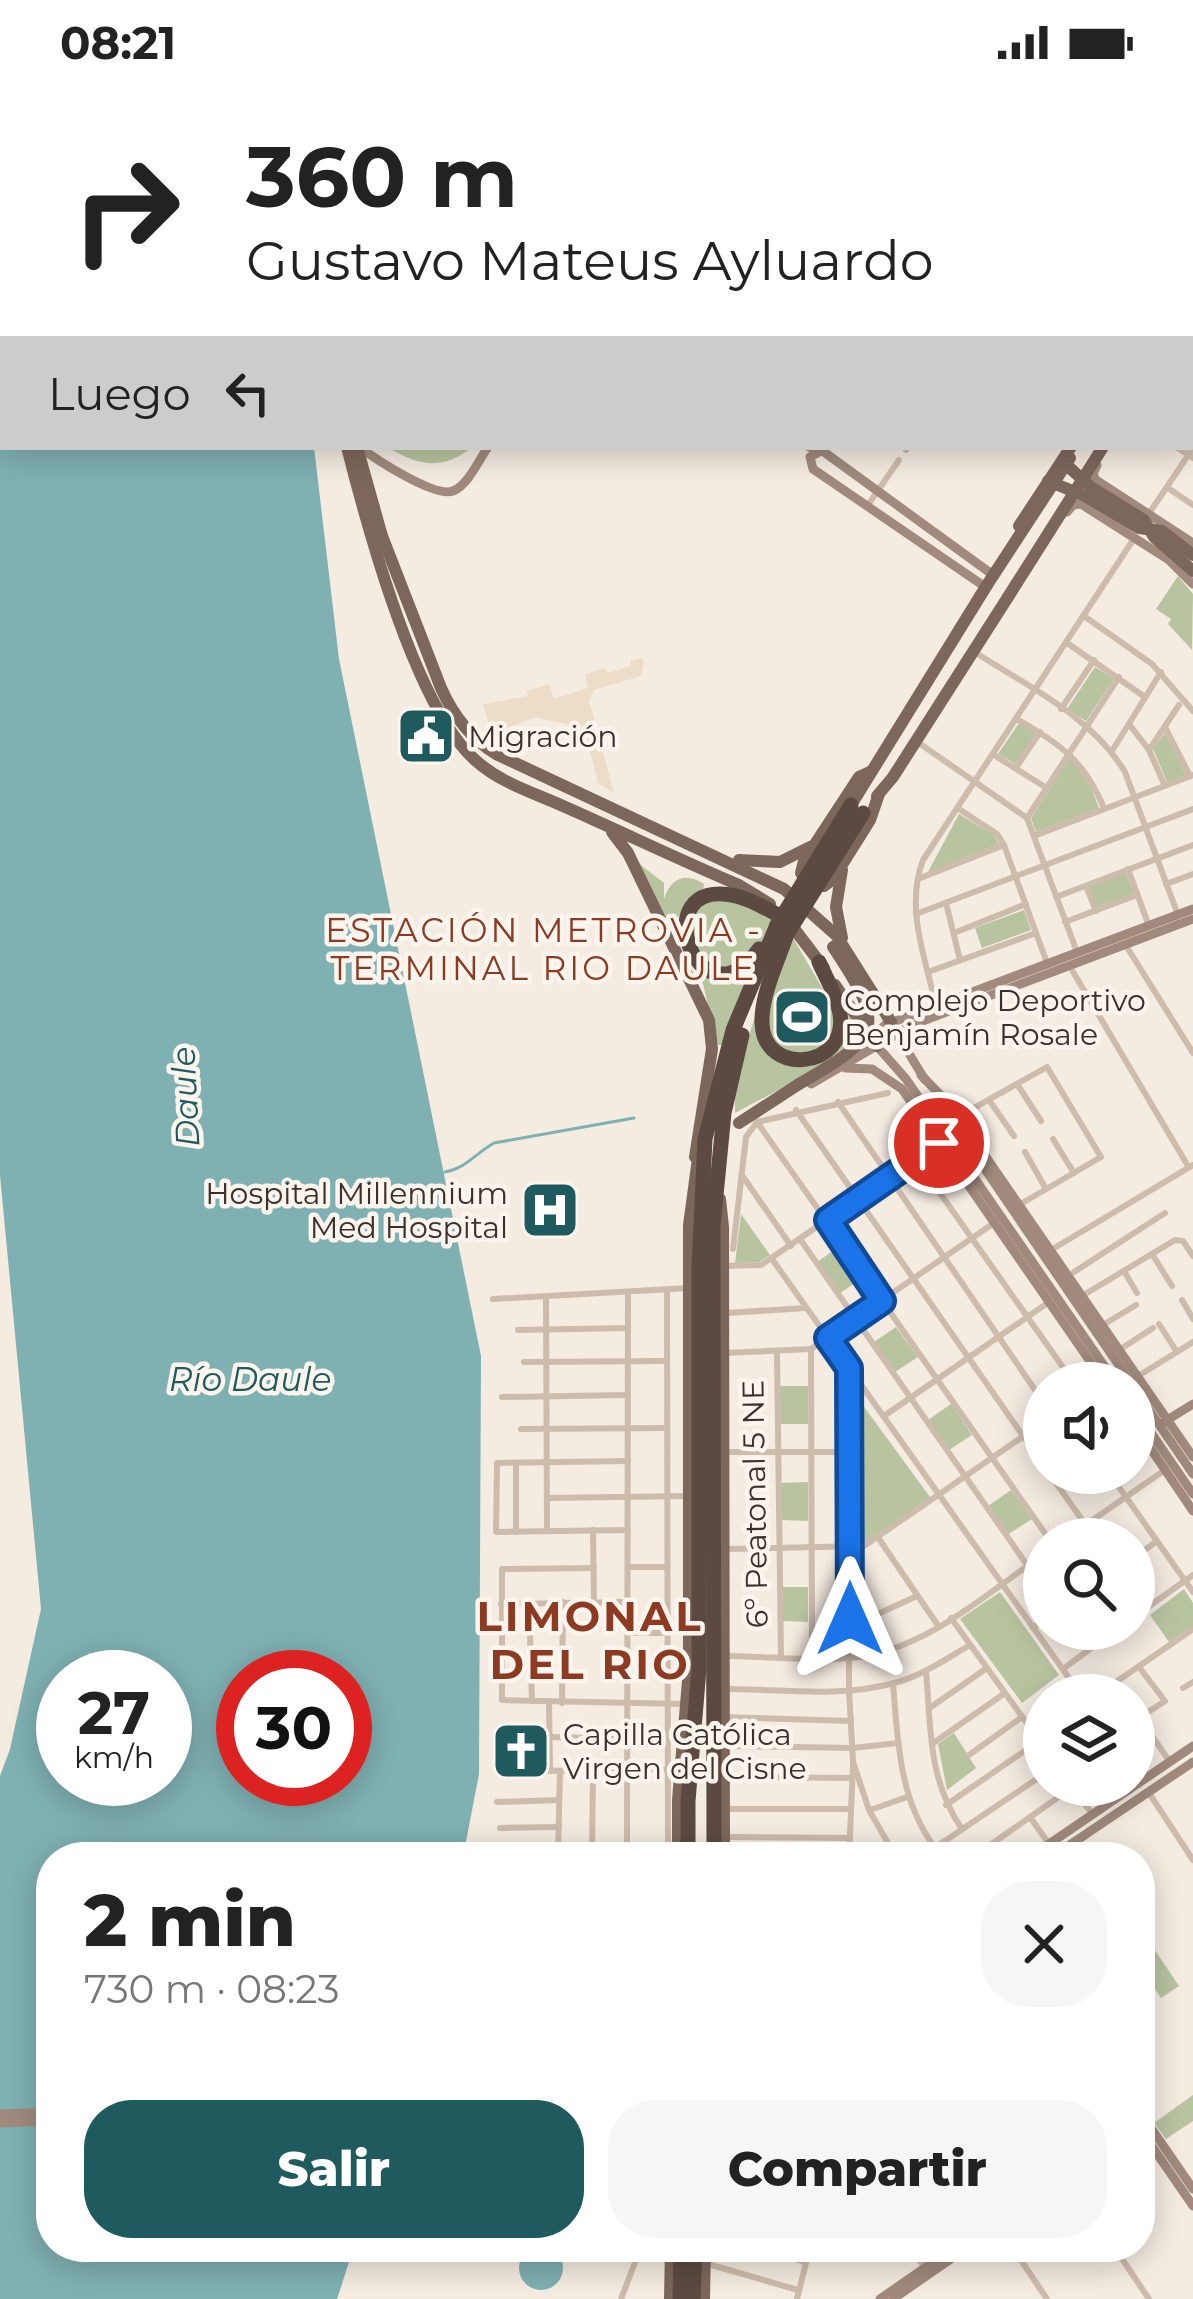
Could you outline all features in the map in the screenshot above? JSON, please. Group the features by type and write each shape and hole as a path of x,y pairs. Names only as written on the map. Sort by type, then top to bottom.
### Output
{"highway":[{"path":"713,1842 720,1770 698,1266 709,1113 784,926 857,809"},
{"path":"717,895 738,896 784,926 746,965 720,972 696,961 686,944 686,924 700,902 717,895"},
{"path":"753,1004 772,1048 795,1060 823,1055 836,1039 840,1021 819,962"},
{"path":"712,1661 712,1266 728,1086 753,1004"},
{"path":"689,1595 712,1661"},
{"path":"688,1842 679,1768 712,1661 723,1595"},
{"path":"679,1768 695,1775 692,1805 702,1814 711,1807 720,1770"},
{"path":"692,1842 702,1829 711,1842"},
{"path":"680,2299 681,2262"},
{"path":"697,2262 702,2297"}],"main road":[{"path":"348,450 376,556 442,719 470,755 492,773 739,885 784,926 819,962 906,1079 1092,1362"},
{"path":"359,450 382,536 447,700 467,730 496,754 772,881 830,928 921,1075 1120,1362"},
{"path":"363,450 446,493 460,488 486,450"},
{"path":"816,450 962,553 986,580"},
{"path":"1104,450 1093,474 1096,480 1193,543"},
{"path":"869,772 859,777 815,842 801,868 808,884 829,883 847,857 870,820 878,794 1104,450"},
{"path":"1068,451 1098,463"},
{"path":"857,809 869,772 1068,451"},
{"path":"1068,451 1091,487 1144,520 1193,571"},
{"path":"986,580 1068,451"},
{"path":"824,453 827,466 816,470 954,565 986,580"},
{"path":"1048,481 1085,496 1138,528 1162,531 1193,555"},
{"path":"1034,502 1054,507 1062,519"},
{"path":"1006,600 1077,503 1169,560 1193,584"},
{"path":"954,565 962,553"},
{"path":"857,809 878,794"},
{"path":"607,827 628,853 662,931 688,972 709,1020 712,1049 699,1117 688,1288 686,1704 672,1842"},
{"path":"726,859 780,862 798,856 815,842"},
{"path":"847,857 836,907 850,956"},
{"path":"723,1595 723,1219 718,1173 728,1137 739,1123 852,1052 869,1023 863,992 807,907"},
{"path":"894,1028 937,1005 1193,909"},
{"path":"877,1046 879,1029 894,1028 1193,919"},
{"path":"739,1123 877,1046"},
{"path":"834,1071 862,1067 883,1073 902,1089 1048,1302 1099,1362"},
{"path":"921,1075 958,1117 1125,1362"},
{"path":"906,1079 915,1108"},
{"path":"694,1174 709,1113"},
{"path":"1155,1428 1193,1404"},
{"path":"1155,1428 1189,1461"},
{"path":"1155,1428 1165,1470 1193,1511"},
{"path":"1155,1428 1193,1494"},
{"path":"712,1661 724,1689 720,1770 725,1842"},
{"path":"1155,1776 1193,1746"},
{"path":"1155,1781 1193,1762"},
{"path":"1052,1842 1109,1806"},
{"path":"1072,1842 1119,1806"},
{"path":"0,2114 36,2113"},
{"path":"0,2123 36,2122"},
{"path":"1155,2138 1193,2189"},
{"path":"1155,2143 1193,2206"},
{"path":"670,2262 670,2299"},
{"path":"702,2297 705,2262"},
{"path":"880,2299 934,2262"},
{"path":"893,2299 946,2262"}],"street":[{"path":"1150,512 1192,454"},
{"path":"868,505 899,460"},
{"path":"1168,488 1193,505"},
{"path":"937,1005 916,914 916,879 923,860 1135,537"},
{"path":"1084,616 1161,672 1193,711"},
{"path":"1067,643 1145,697"},
{"path":"973,651 1087,727 1112,751 1178,915"},
{"path":"1061,709 1094,659"},
{"path":"1112,751 1161,672"},
{"path":"1027,818 1119,677"},
{"path":"1149,750 1179,705"},
{"path":"1018,718 1069,753 1093,781 1104,809"},
{"path":"1129,724 1149,750 1165,786"},
{"path":"1034,836 1192,776 1165,727"},
{"path":"1016,768 1040,732"},
{"path":"916,740 1027,818 1077,952"},
{"path":"994,755 1046,788"},
{"path":"958,809 998,834 1047,963"},
{"path":"916,914 1193,809"},
{"path":"916,879 1004,845"},
{"path":"1056,897 1193,845"},
{"path":"1128,869 1149,926"},
{"path":"1166,884 1193,874"},
{"path":"1086,885 1096,910"},
{"path":"1065,922 1138,895"},
{"path":"946,903 960,960"},
{"path":"954,933 1026,904"},
{"path":"928,971 1036,933"},
{"path":"1125,944 1193,1053"},
{"path":"1047,1253 1191,1166 1069,965"},
{"path":"958,1117 1047,1067 1101,1157 1019,1205"},
{"path":"1017,1084 1041,1121"},
{"path":"733,1249 746,1137 757,1122 888,1093"},
{"path":"989,1100 1014,1136"},
{"path":"838,1102 1023,1374"},
{"path":"796,1110 1023,1435"},
{"path":"757,1122 1034,1518"},
{"path":"1053,1138 1074,1173"},
{"path":"722,1266 761,1265 939,1143"},
{"path":"1024,1152 1046,1190"},
{"path":"916,1159 1059,1362"},
{"path":"742,1175 791,1246"},
{"path":"1074,1272 1166,1213"},
{"path":"722,1352 811,1349 994,1222"},
{"path":"800,1239 1023,1558"},
{"path":"1082,1296 1178,1239 1193,1256"},
{"path":"1153,1254 1172,1286"},
{"path":"772,1258 1023,1613"},
{"path":"1124,1271 1137,1293"},
{"path":"493,1299 688,1288"},
{"path":"507,1771 679,1768 668,1704 667,1289"},
{"path":"628,1292 628,1842"},
{"path":"546,1297 548,1532"},
{"path":"1181,1300 1193,1319"},
{"path":"884,1416 1048,1302"},
{"path":"1102,1325 1136,1305"},
{"path":"722,1313 806,1308"},
{"path":"1119,1349 1156,1326 1177,1352"},
{"path":"518,1330 628,1328"},
{"path":"1155,1367 1193,1342"},
{"path":"811,1349 812,1656"},
{"name":"6º Peatonal 5 NE","path":"777,1353 781,1656"},
{"path":"524,1362 667,1361"},
{"path":"849,1368 849,1690 854,1762 869,1810 887,1842"},
{"path":"502,1397 628,1395"},
{"path":"521,1429 667,1428"},
{"path":"723,1549 850,1549 879,1539 1023,1437"},
{"path":"722,1452 848,1452"},
{"path":"628,1461 497,1463 496,1532 628,1529"},
{"path":"516,1464 516,1532"},
{"path":"1096,1518 1165,1470"},
{"path":"1124,1494 1189,1577 1193,1592"},
{"path":"547,1498 688,1496"},
{"path":"593,1530 594,1602"},
{"path":"879,1539 940,1627"},
{"path":"628,1567 667,1567"},
{"path":"594,1568 505,1568 500,1573 501,1698 507,1702 686,1704"},
{"path":"712,1661 849,1658 895,1648 940,1627 1023,1568"},
{"path":"1155,1602 1189,1577"},
{"path":"850,1619 880,1613 917,1596"},
{"path":"562,1702 563,1602"},
{"path":"501,1604 628,1602"},
{"path":"529,1603 532,1702"},
{"path":"951,1618 1022,1717 969,1755"},
{"path":"1129,1674 1193,1629"},
{"path":"628,1633 667,1633"},
{"path":"724,1689 849,1690 893,1684 970,1645"},
{"path":"1050,1650 1066,1674"},
{"path":"1063,1669 1089,1650"},
{"path":"1139,1667 1145,1674"},
{"path":"929,1709 987,1668"},
{"path":"926,1671 936,1774 946,1805 962,1829"},
{"path":"1183,1688 1193,1682"},
{"path":"893,1684 907,1797 930,1842"},
{"path":"932,1744 1005,1694"},
{"path":"549,1702 550,1771"},
{"path":"724,1717 851,1721"},
{"path":"549,1737 628,1738"},
{"path":"1155,1740 1170,1762"},
{"path":"724,1745 853,1748 898,1743"},
{"path":"946,1805 1023,1756"},
{"path":"850,1842 854,1762"},
{"path":"720,1770 851,1778"},
{"path":"558,1842 560,1771"},
{"path":"592,1842 593,1771"},
{"path":"943,1842 1023,1788"},
{"path":"869,1810 907,1797"},
{"path":"497,1802 560,1800"},
{"path":"1155,1801 1193,1860"},
{"path":"996,1842 1045,1806"},
{"path":"1086,1806 1093,1815"},
{"path":"726,1809 850,1809"},
{"path":"1030,1817 1048,1842"},
{"path":"500,1828 559,1827"},
{"path":"725,1837 850,1838"},
{"path":"621,2299 635,2262"},
{"path":"705,2262 798,2295 806,2262"},
{"path":"921,2262 925,2268"},
{"path":"1022,2262 1047,2299"},
{"path":"1124,2262 1149,2299"}],"green space":[{"path":"393,450 468,450 441,463"},
{"path":"1178,576 1193,594 1192,650 1168,624 1171,619 1156,609"},
{"path":"1095,667 1114,679 1086,721 1067,709"},
{"path":"1019,723 1036,733 1015,764 998,754"},
{"path":"1165,733 1186,775 1167,782 1153,749"},
{"path":"1070,757 1088,780 1099,808 1036,832 1031,818"},
{"path":"959,814 994,835 999,844 928,872"},
{"path":"638,863 664,883 664,899 679,879 704,884 703,891 667,929"},
{"path":"1126,873 1134,893 1097,907 1089,887"},
{"name":"Complejo Deportivo Benjamín Rosale","path":"722,899 761,910 793,938 831,1003 842,1006 862,1036 844,1055 735,1113 735,1079 765,986 750,978 723,1045 718,1045 703,984 692,963 693,924 699,909"},
{"path":"1024,910 1031,930 982,948 975,928"},
{"path":"741,1214 770,1255 759,1262 735,1263"},
{"path":"840,1246 862,1278 839,1294 817,1262"},
{"path":"896,1327 918,1357 895,1372 874,1342"},
{"path":"779,1386 808,1386 808,1424 779,1424"},
{"path":"851,1389 930,1497 864,1544 853,1545"},
{"path":"951,1404 972,1435 949,1450 928,1420"},
{"path":"808,1482 808,1521 782,1520 781,1483"},
{"path":"1011,1490 1031,1518 1023,1518 1023,1525 1007,1535 988,1506"},
{"path":"782,1587 808,1587 808,1622 783,1621"},
{"path":"1184,1589 1193,1603 1193,1626 1169,1642 1155,1622 1155,1611"},
{"path":"1000,1592 1023,1624 1023,1650 1041,1650 1058,1674 1023,1674 1022,1703 960,1619"},
{"path":"954,1733 976,1768 947,1790 938,1744"},
{"path":"1155,1950 1179,1986 1161,1998 1155,1989"},
{"path":"1193,2095 1193,2121 1166,2139 1155,2122"}],"shaded area":[{"path":"641,658 641,676 594,690 589,701 614,793 598,783 588,744 567,724 535,717 510,727 494,742 483,704 528,696 527,691 549,684 554,699 588,688 585,674 605,668 608,673"}],"water":[{"name":"Río Daule","path":"0,450 314,450 339,659 481,1356 479,1774 466,1842 36,1842 36,2262 349,2262 337,2299 0,2299 0,1776 41,1609 0,1175"},
{"path":"520,2262 562,2262 562,2277 550,2289 532,2289 520,2277"}],"waterway":[{"path":"445,1172 494,1143 634,1118"}],"place":[{"name":"Migración","path":"426,736"},
{"name":"Complejo Deportivo Benjamín Rosale","path":"802,1017"},
{"name":"Hospital Millennium Med Hospital","path":"550,1210"},
{"name":"Capilla Católica Virgen del Cisne","path":"521,1751"}],"district":[{"name":"ESTACIÓN METROVIA - TERMINAL RIO DAULE","path":"544,949"},
{"name":"LIMONAL DEL RIO","path":"590,1640"}],"route":[{"path":"850,1619 849,1368 828,1338 882,1301 828,1220 939,1143"}],"water label":[{"name":"Daule","path":"185,1097"}]}
